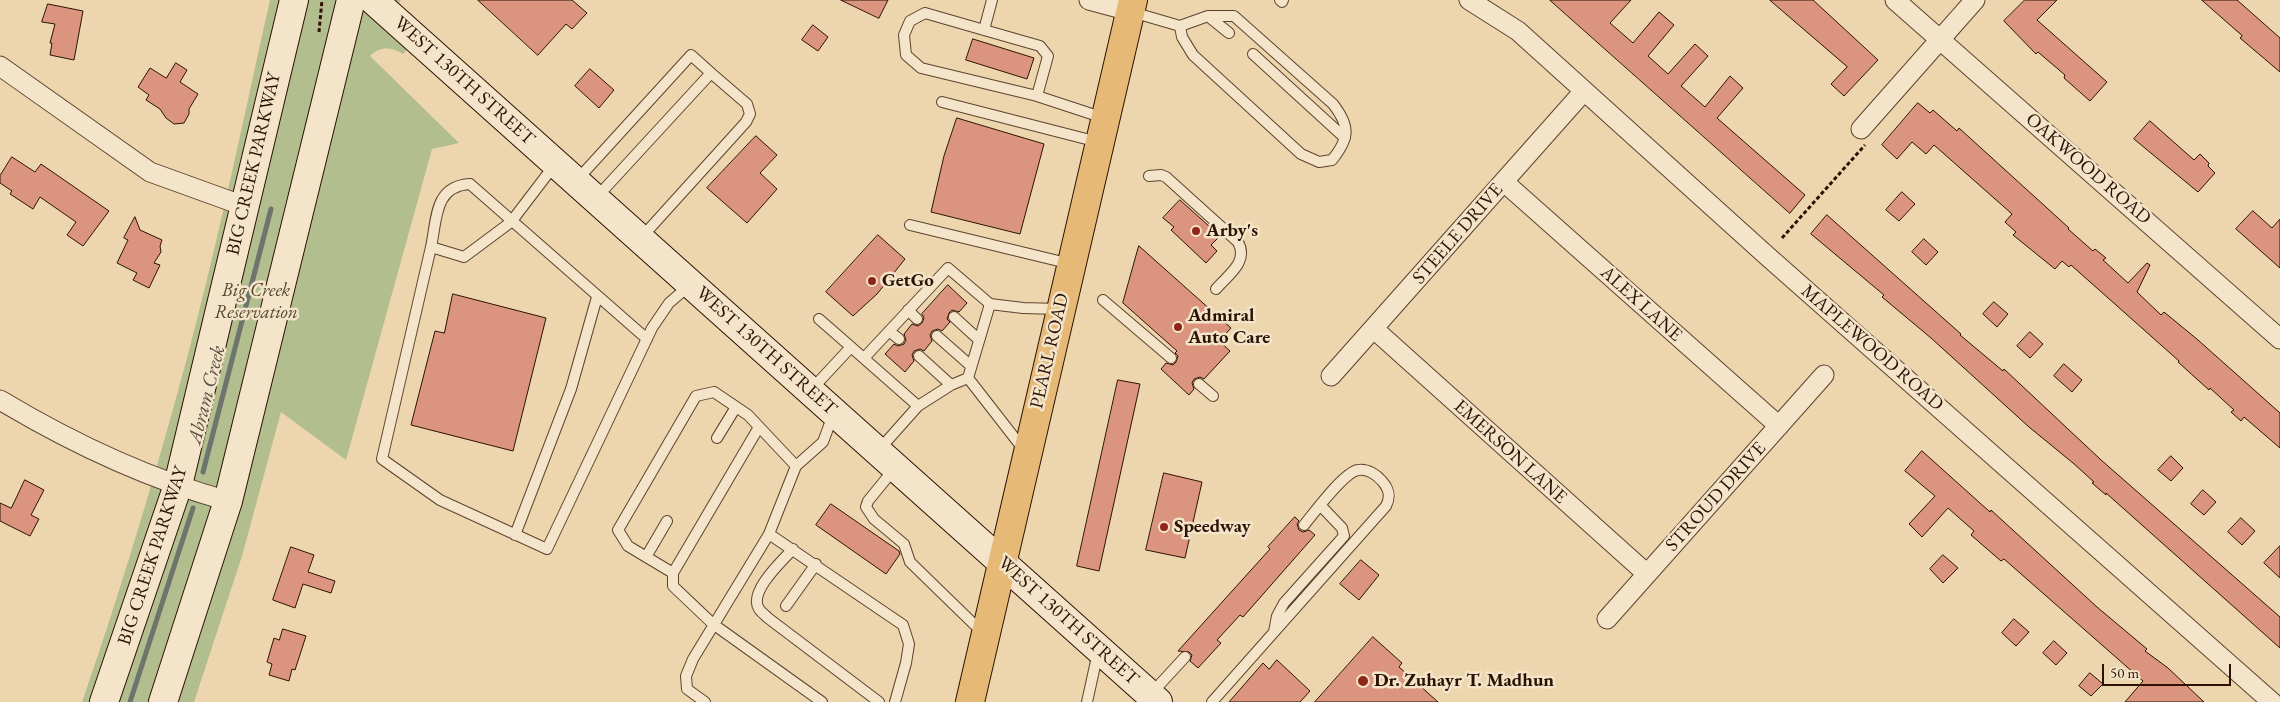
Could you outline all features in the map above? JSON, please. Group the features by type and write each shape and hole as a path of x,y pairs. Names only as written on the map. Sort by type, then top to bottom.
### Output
{"main road":[{"name":"PEARL ROAD","path":"970,702 1026,453 1132,6"}],"street":[{"name":"BIG CREEK PARKWAY","path":"104,702 178,485 294,0"},
{"path":"163,702 228,501 351,0"},
{"name":"WEST 130TH STREET","path":"373,0 1154,698"},
{"path":"1088,0 1132,6"},
{"name":"MAPLEWOOD ROAD","path":"1469,0 1518,31 1774,262 2272,702"},
{"name":"OAKWOOD ROAD","path":"1895,0 2280,339"},
{"path":"1864,136 1940,40 1975,0"},
{"path":"0,66 150,172 244,206"},
{"name":"STEELE DRIVE","path":"1331,376 1584,91"},
{"name":"ALEX LANE","path":"1504,182 1779,426"},
{"name":"EMERSON LANE","path":"1374,329 1647,574"},
{"name":"STROUD DRIVE","path":"1607,619 1824,375"},
{"path":"0,400 112,459 178,485 228,501"}],"lane":[{"path":"984,30 992,0"},
{"path":"1132,6 1180,26 1208,16 1234,16 1286,60 1333,104 1342,116 1346,128 1345,138 1342,147 1332,160 1319,162 1301,154 1193,55 1182,37 1180,26"},
{"path":"1037,96 1048,56 1040,46 926,13 910,21 904,35 906,55 922,68 1037,96 1102,130"},
{"path":"1208,16 1229,33"},
{"path":"1253,54 1345,138"},
{"path":"586,190 691,55 747,104 750,114 746,122 641,239"},
{"path":"586,190 711,73"},
{"path":"942,102 1102,130"},
{"path":"431,248 464,257 511,222 556,163"},
{"path":"1148,176 1162,175 1166,177 1238,242 1242,249 1241,260 1216,290"},
{"path":"647,339 511,222 479,190 470,184 458,185 448,191 441,201 382,459 440,500 547,548 647,339 668,304 691,284"},
{"path":"910,225 1071,264"},
{"path":"864,358 948,268 990,304 1023,308 1060,309"},
{"path":"926,291 935,299"},
{"path":"515,535 570,389 597,297"},
{"path":"1103,300 1171,358"},
{"path":"968,378 978,339 990,304"},
{"path":"908,310 917,319"},
{"path":"954,318 978,339"},
{"path":"820,319 918,406"},
{"path":"890,331 899,339"},
{"path":"937,336 971,366"},
{"path":"811,391 851,347"},
{"path":"919,356 951,385"},
{"path":"968,378 1026,453"},
{"path":"968,378 951,385 918,406 887,459 866,507 874,519 904,544 910,562 985,635"},
{"path":"1199,384 1213,396"},
{"path":"673,573 628,546 618,530 696,396 714,392 748,415 796,466"},
{"path":"717,438 736,407"},
{"path":"705,702 687,689 686,676 713,624 769,534 796,466 823,442 834,412"},
{"path":"759,427 673,573 672,586 713,624 822,702"},
{"path":"1212,702 1386,506 1390,496 1388,489 1377,476 1359,469 1346,477 1304,525"},
{"path":"1274,632 1277,616 1284,603 1344,536 1342,528 1320,506"},
{"path":"646,557 667,521"},
{"path":"769,534 816,564 903,625 909,644 906,663 895,702"},
{"path":"793,549 768,576 757,596 758,608 768,618 879,702"},
{"path":"786,606 816,564"},
{"path":"1087,702 1099,649"},
{"path":"1154,698 1186,657"}],"path":[{"path":"1782,238 1864,136"}],"green space":[{"name":"Big Creek Reservation","path":"270,0 401,0 392,11 419,36 403,54 394,50 382,49 370,56 459,143 432,149 346,460 281,412 242,556 194,702 82,702 137,533 186,362 220,227"}],"building":[{"path":"478,0 572,0 587,13 572,29 566,24 538,55"},
{"path":"841,0 888,0 879,18"},
{"path":"1550,0 1631,0 1610,23 1633,43 1659,12 1674,25 1648,56 1668,74 1695,44 1708,56 1681,86 1705,107 1730,76 1743,88 1717,118 1805,195 1790,213"},
{"path":"1770,0 1813,0 1878,60 1844,96 1831,84 1847,67"},
{"path":"2025,0 2057,0 2037,20 2107,82 2090,101 2064,78 2065,75 2038,52 2036,54 2004,21"},
{"path":"2202,0 2237,0 2280,38 2280,72 2240,38 2242,36"},
{"path":"48,4 83,11 74,60 50,55 52,43 50,43 55,24 42,22"},
{"path":"813,25 828,37 818,51 802,40"},
{"path":"973,39 1034,58 1027,79 966,60"},
{"path":"176,63 187,70 180,82 198,94 189,109 189,114 184,123 174,124 166,118 160,109 146,100 149,95 138,87 150,68 166,78"},
{"path":"590,69 614,90 599,108 575,86"},
{"path":"1918,103 1930,113 1933,110 1957,131 1959,128 2068,229 2093,251 2095,249 2106,258 2103,260 2128,283 2147,263 2150,265 2137,292 2161,315 2164,312 2198,340 2280,413 2280,448 2244,417 2241,421 2231,412 2234,410 2210,388 2209,390 2071,265 2069,267 2062,261 2055,269 2013,235 2016,232 2005,222 2012,214 1934,145 1926,154 1912,142 1897,159 1882,145"},
{"path":"957,118 1044,144 1020,234 931,212 944,156"},
{"path":"2150,121 2194,160 2200,154 2209,163 2208,166 2215,173 2198,192 2134,139"},
{"path":"756,136 777,155 760,173 777,189 747,223 707,188"},
{"path":"12,157 35,172 41,164 109,211 83,246 67,235 76,222 40,197 33,209 10,194 12,191 0,183 0,176"},
{"path":"1902,192 1915,204 1899,221 1886,210"},
{"path":"1180,200 1220,236 1211,245 1217,251 1206,263 1171,230 1174,227 1163,218"},
{"path":"2253,211 2272,228 2280,219 2280,268 2236,229"},
{"path":"1827,215 1960,335 2003,371 2004,369 2100,459 2280,617 2280,648 2106,493 2106,495 2092,483 2094,482 2073,463 2029,427 1931,338 1882,297 1884,295 1811,234"},
{"path":"135,217 140,230 162,240 161,252 154,263 160,265 149,288 133,280 137,273 117,263 128,240 124,238"},
{"path":"878,235 905,259 877,294 853,316 826,292"},
{"path":"1924,239 1938,252 1926,265 1912,252"},
{"path":"1139,246 1231,328 1219,341 1230,351 1204,379 1200,377 1194,379 1192,383 1194,389 1189,395 1161,369 1166,363 1173,365 1176,362 1178,356 1175,353 1177,351 1123,303"},
{"path":"948,285 967,303 959,312 952,310 949,313 947,319 950,322 942,331 938,329 932,331 930,335 932,341 924,351 920,349 914,351 912,355 914,361 905,372 885,354 894,344 898,346 904,344 906,340 904,334 912,324 918,326 922,323 924,318 922,314"},
{"path":"453,294 546,318 513,451 411,425 435,331 444,333"},
{"path":"1994,302 2008,314 1997,327 1983,314"},
{"path":"2030,332 2043,344 2030,358 2017,346"},
{"path":"2064,364 2082,380 2072,392 2054,376"},
{"path":"1118,380 1140,384 1099,571 1077,566"},
{"path":"1922,451 1990,512 1991,510 2097,607 2147,649 2145,651 2168,668 2204,702 2125,702 2143,681 2004,559 2001,561 1971,535 1974,531 1948,508 1922,537 1909,524 1935,496 1905,471"},
{"path":"2171,456 2183,468 2171,481 2158,470"},
{"path":"1164,473 1202,482 1185,558 1146,550"},
{"path":"25,480 44,490 31,515 39,519 30,536 0,521 0,503 11,508"},
{"path":"2203,490 2216,502 2204,515 2191,504"},
{"path":"831,504 899,551 900,554 886,574 816,525"},
{"path":"1295,517 1299,521 1297,524 1299,530 1303,532 1309,530 1315,535 1243,617 1240,615 1217,640 1221,643 1198,668 1190,661 1192,655 1189,652 1178,651 1270,549 1268,547"},
{"path":"2241,518 2255,531 2242,545 2228,532"},
{"path":"2280,546 2280,578 2264,563"},
{"path":"291,547 314,555 308,572 335,581 331,593 303,584 295,608 273,600"},
{"path":"1943,555 1958,568 1943,583 1930,569"},
{"path":"1361,560 1379,575 1359,600 1340,584"},
{"path":"2014,619 2029,632 2016,646 2002,633"},
{"path":"283,629 306,636 295,670 292,669 289,681 269,675 272,664 267,662 274,638 279,640"},
{"path":"1373,637 1402,663 1399,667 1438,702 1315,702"},
{"path":"2054,641 2067,653 2056,665 2043,653"},
{"path":"1277,660 1310,691 1300,702 1229,702 1263,663 1269,669"},
{"path":"2090,673 2103,684 2091,696 2079,686"}],"waterway":[{"name":"Abram Creek","path":"203,472 271,209"},
{"name":"Abram Creek","path":"130,702 193,508"}],"place":[{"name":"Arby's","path":"1196,231"},
{"name":"GetGo","path":"872,281"},
{"name":"Admiral Auto Care","path":"1178,327"},
{"name":"Speedway","path":"1164,527"},
{"name":"Dr. Zuhayr T. Madhun","path":"1363,681"}]}
